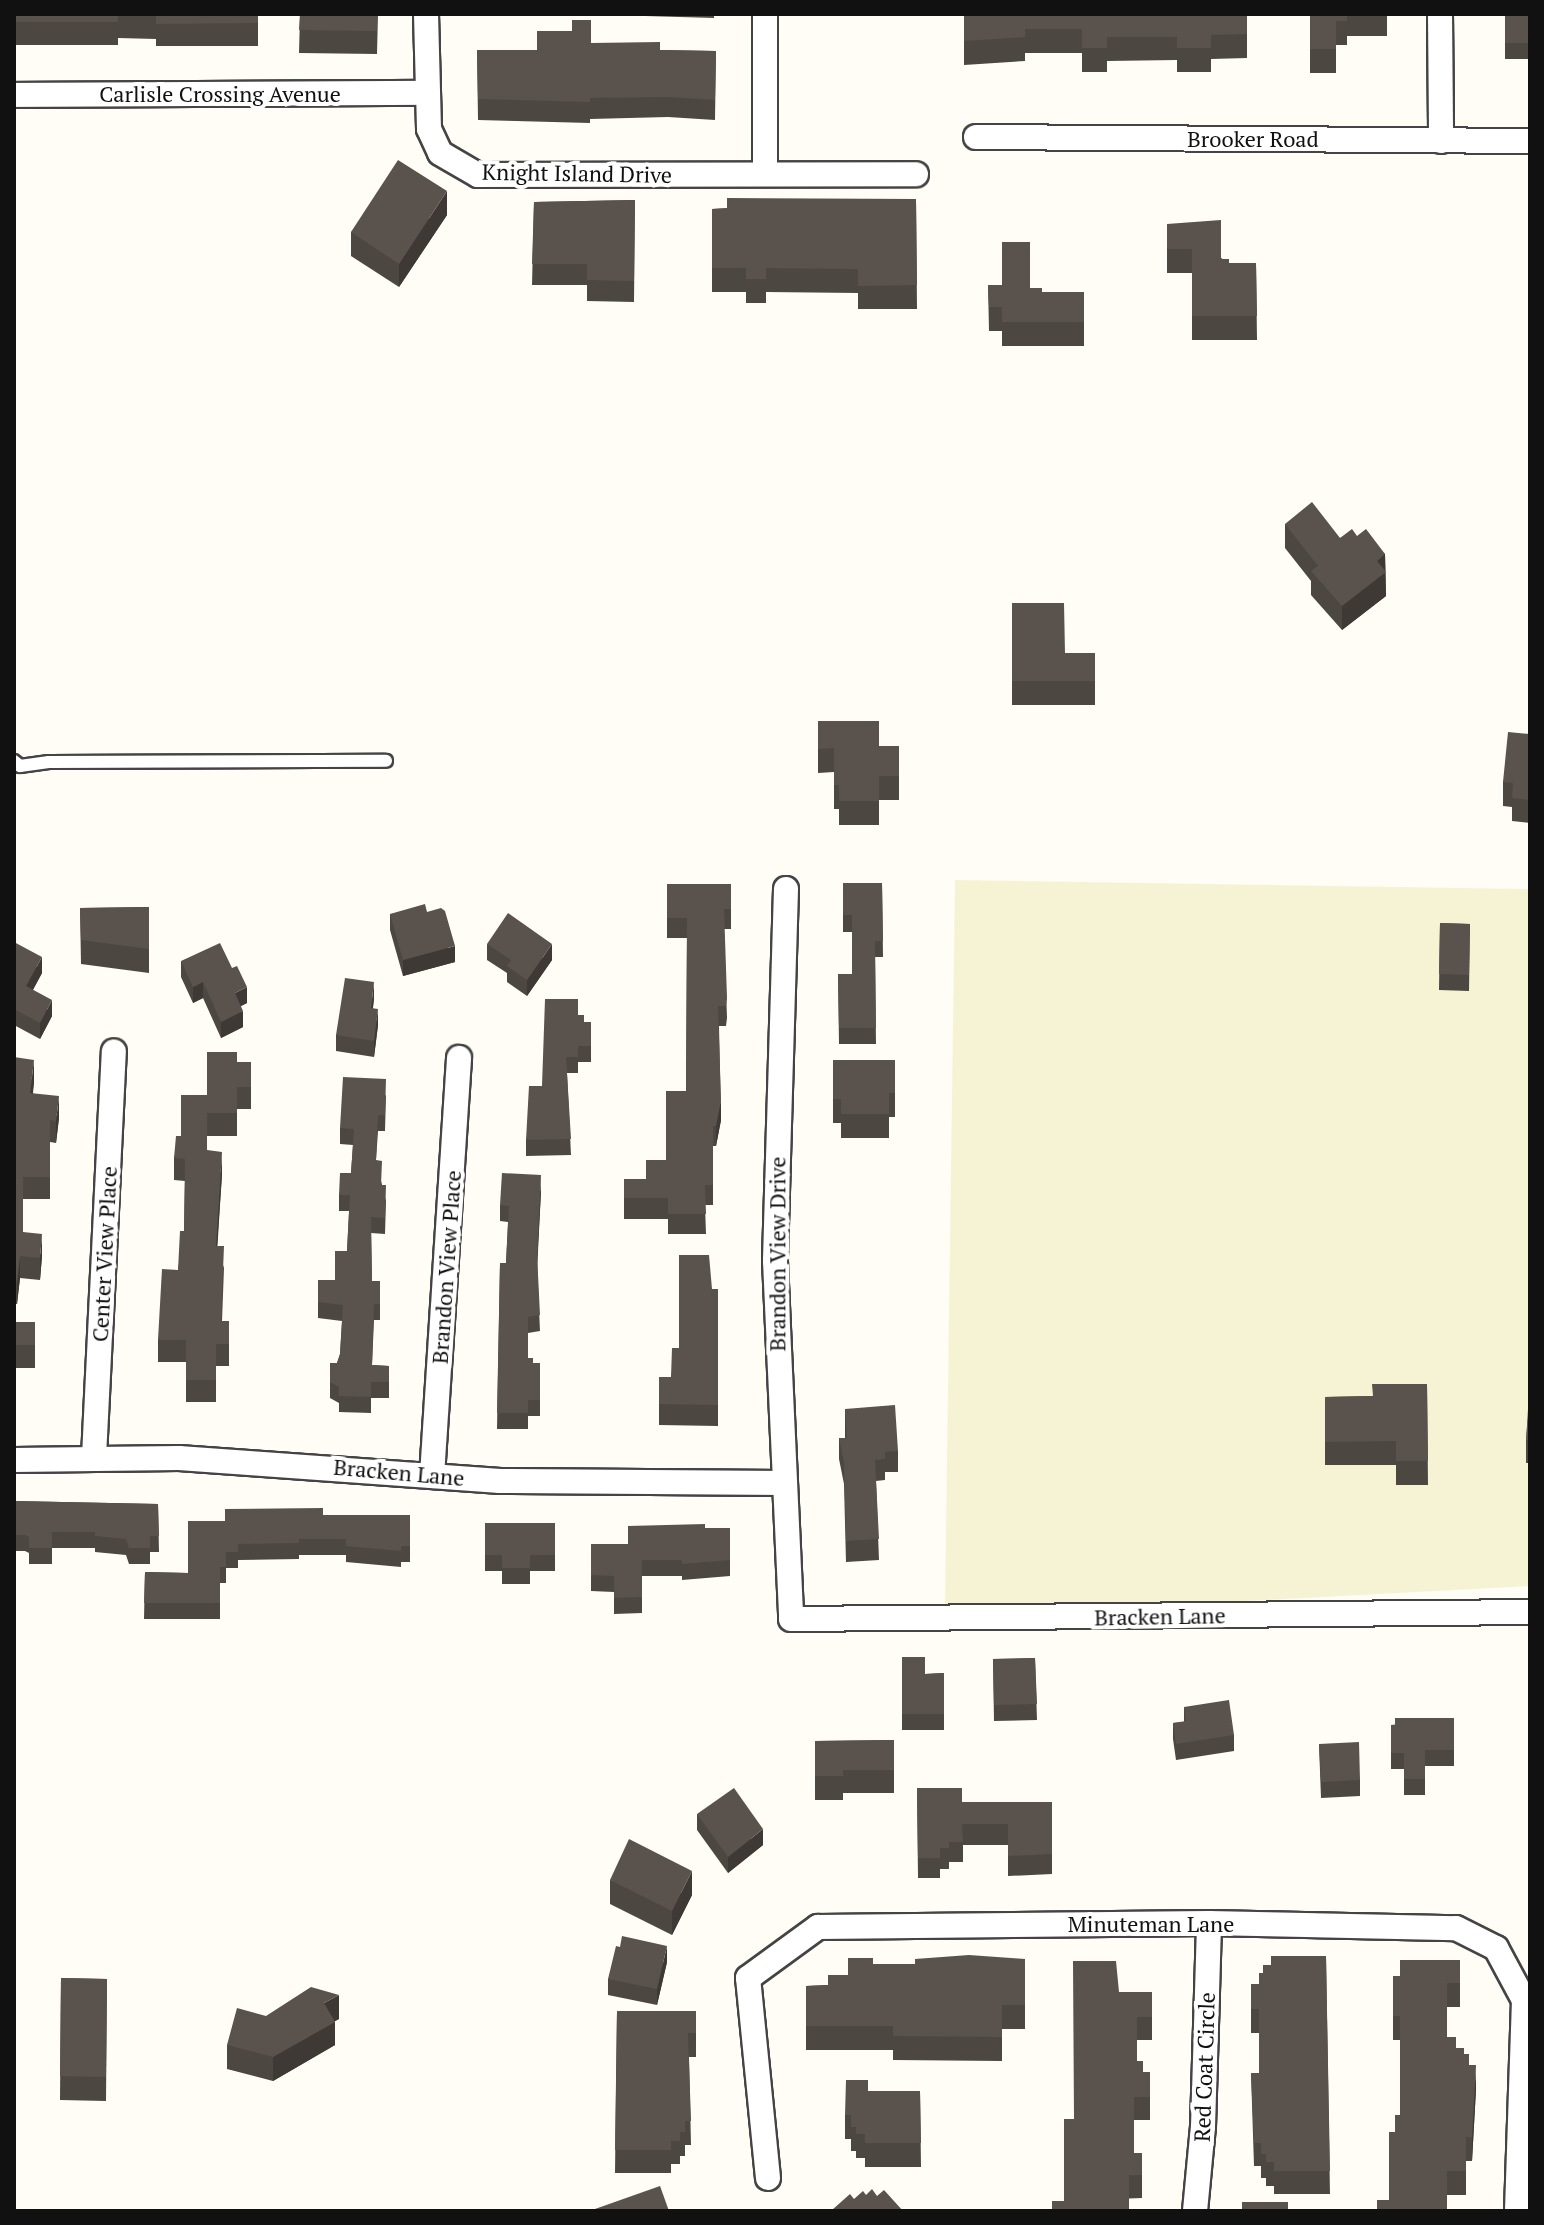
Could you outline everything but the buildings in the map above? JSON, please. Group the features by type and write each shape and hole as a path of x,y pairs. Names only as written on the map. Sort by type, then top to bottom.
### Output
{"street":[{"name":"Knight Island Drive","path":"426,14 429,129 440,153 478,175 916,174"},
{"path":"765,14 765,174"},
{"path":"1440,14 1441,141"},
{"name":"Carlisle Crossing Avenue","path":"14,95 426,93"},
{"name":"Brooker Road","path":"976,137 1530,141"},
{"name":"Brandon View Drive","path":"786,889 775,1224 791,1619"},
{"name":"Center View Place","path":"94,1457 114,1051"},
{"name":"Brandon View Place","path":"432,1476 459,1058"},
{"name":"Bracken Lane","path":"14,1460 94,1457 258,1462 432,1476 586,1483 785,1483"},
{"name":"Bracken Lane","path":"791,1619 1530,1612"},
{"name":"Minuteman Lane","path":"768,2178 748,1978 818,1927 1209,1923 1456,1928 1496,1948 1524,2000 1517,2211"},
{"name":"Red Coat Circle","path":"1195,2211 1203,2127 1209,1923"}],"lane":[{"path":"14,761 20,766 49,762 386,761"}],"shaded area":[{"path":"955,880 1530,889 1530,1586 1247,1601 945,1604"}]}
